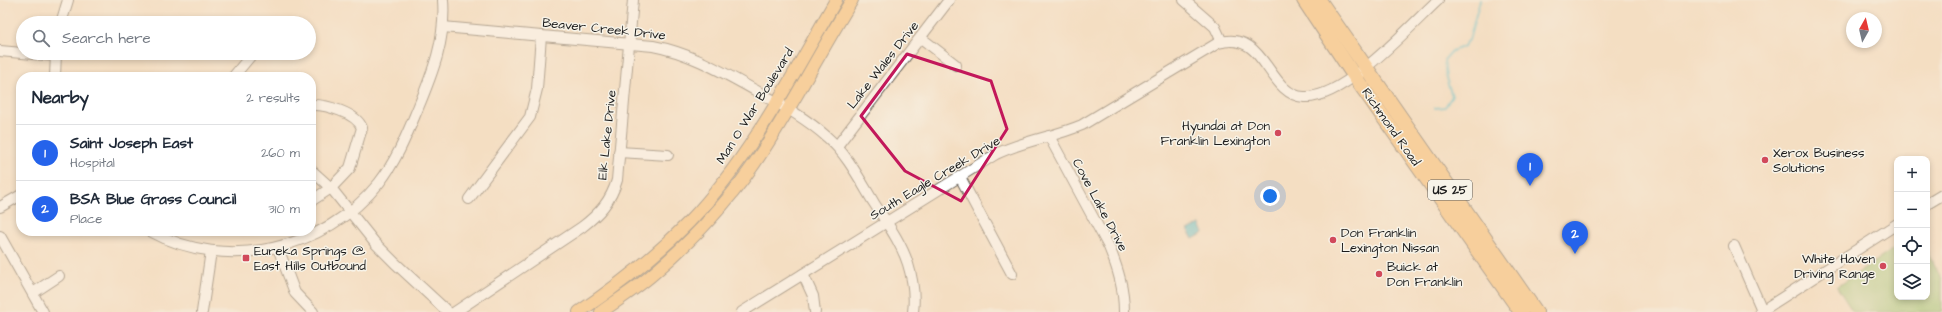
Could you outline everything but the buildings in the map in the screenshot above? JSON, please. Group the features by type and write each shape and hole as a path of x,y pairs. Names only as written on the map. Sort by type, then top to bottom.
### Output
{"highway":[{"name":"Richmond Road","path":"1304,0 1360,73 1536,312"},
{"name":"Richmond Road","path":"1319,0 1360,73 1521,312"}],"main road":[{"name":"Man O War Boulevard","path":"579,312 628,278 690,222 731,172 766,121 836,0"},
{"path":"601,312 652,275 697,232 733,191 762,152 852,0"}],"street":[{"path":"63,16 68,0"},
{"path":"316,233 351,212 380,182 398,154 434,69 443,27 443,0"},
{"name":"Elk Lake Drive","path":"455,312 594,218 607,202 615,187 633,0"},
{"name":"Lake Wales Drive","path":"837,146 949,0"},
{"path":"1184,0 1215,27 1222,42"},
{"path":"1360,73 1438,0"},
{"name":"Beaver Creek Drive","path":"443,27 670,49 698,58 776,102 819,130 837,146 886,222 908,263 914,289 913,312"},
{"path":"469,199 530,117 537,88 541,36"},
{"path":"921,38 956,65"},
{"name":"South Eagle Creek Drive","path":"742,312 1010,147 1066,132 1082,125 1208,48 1222,42 1233,40 1245,44 1254,50 1282,85 1299,96 1305,98 1319,95 1360,73"},
{"path":"0,51 16,52"},
{"path":"55,60 55,72"},
{"path":"237,72 247,60"},
{"path":"316,105 337,109 355,118 362,128 350,168 331,188 316,198"},
{"name":"Cove Lake Drive","path":"1049,136 1116,262 1122,281 1124,312"},
{"path":"619,152 668,155"},
{"path":"316,174 331,188 375,243 448,312"},
{"path":"960,177 1012,274"},
{"path":"1930,202 1942,195"},
{"path":"0,207 16,198"},
{"path":"1734,246 1761,311 1894,226"},
{"path":"0,236 42,312"},
{"path":"162,236 184,245 211,251 246,252 278,248 309,236"},
{"path":"278,248 292,287 301,301 312,312"},
{"path":"202,312 211,251"},
{"path":"803,274 812,296 815,312"},
{"path":"32,293 59,276"}],"highlighted area":[{"path":"907,54 991,81 1007,129 961,201 905,171 861,116"}],"green space":[{"name":"White Haven Driving Range","path":"1894,249 1894,300 1930,300 1930,257 1942,280 1942,312 1853,312 1837,287"}],"water":[{"path":"1200,224 1204,233 1193,239 1188,230"}],"waterway":[{"path":"1435,108 1445,107 1452,96 1446,78 1444,60 1452,51 1463,47 1469,40 1480,0"}],"place":[{"name":"Hyundai at Don Franklin Lexington","path":"1278,133"},
{"name":"Xerox Business Solutions","path":"1765,160"},
{"name":"Saint Joseph East","path":"1530,186"},
{"name":"Don Franklin Lexington Nissan","path":"1333,240"},
{"name":"BSA Blue Grass Council","path":"1575,254"},
{"name":"Eureka Springs @ East Hills Outbound","path":"246,258"},
{"name":"White Haven Driving Range","path":"1883,266"},
{"name":"Buick at Don Franklin","path":"1379,274"}]}
